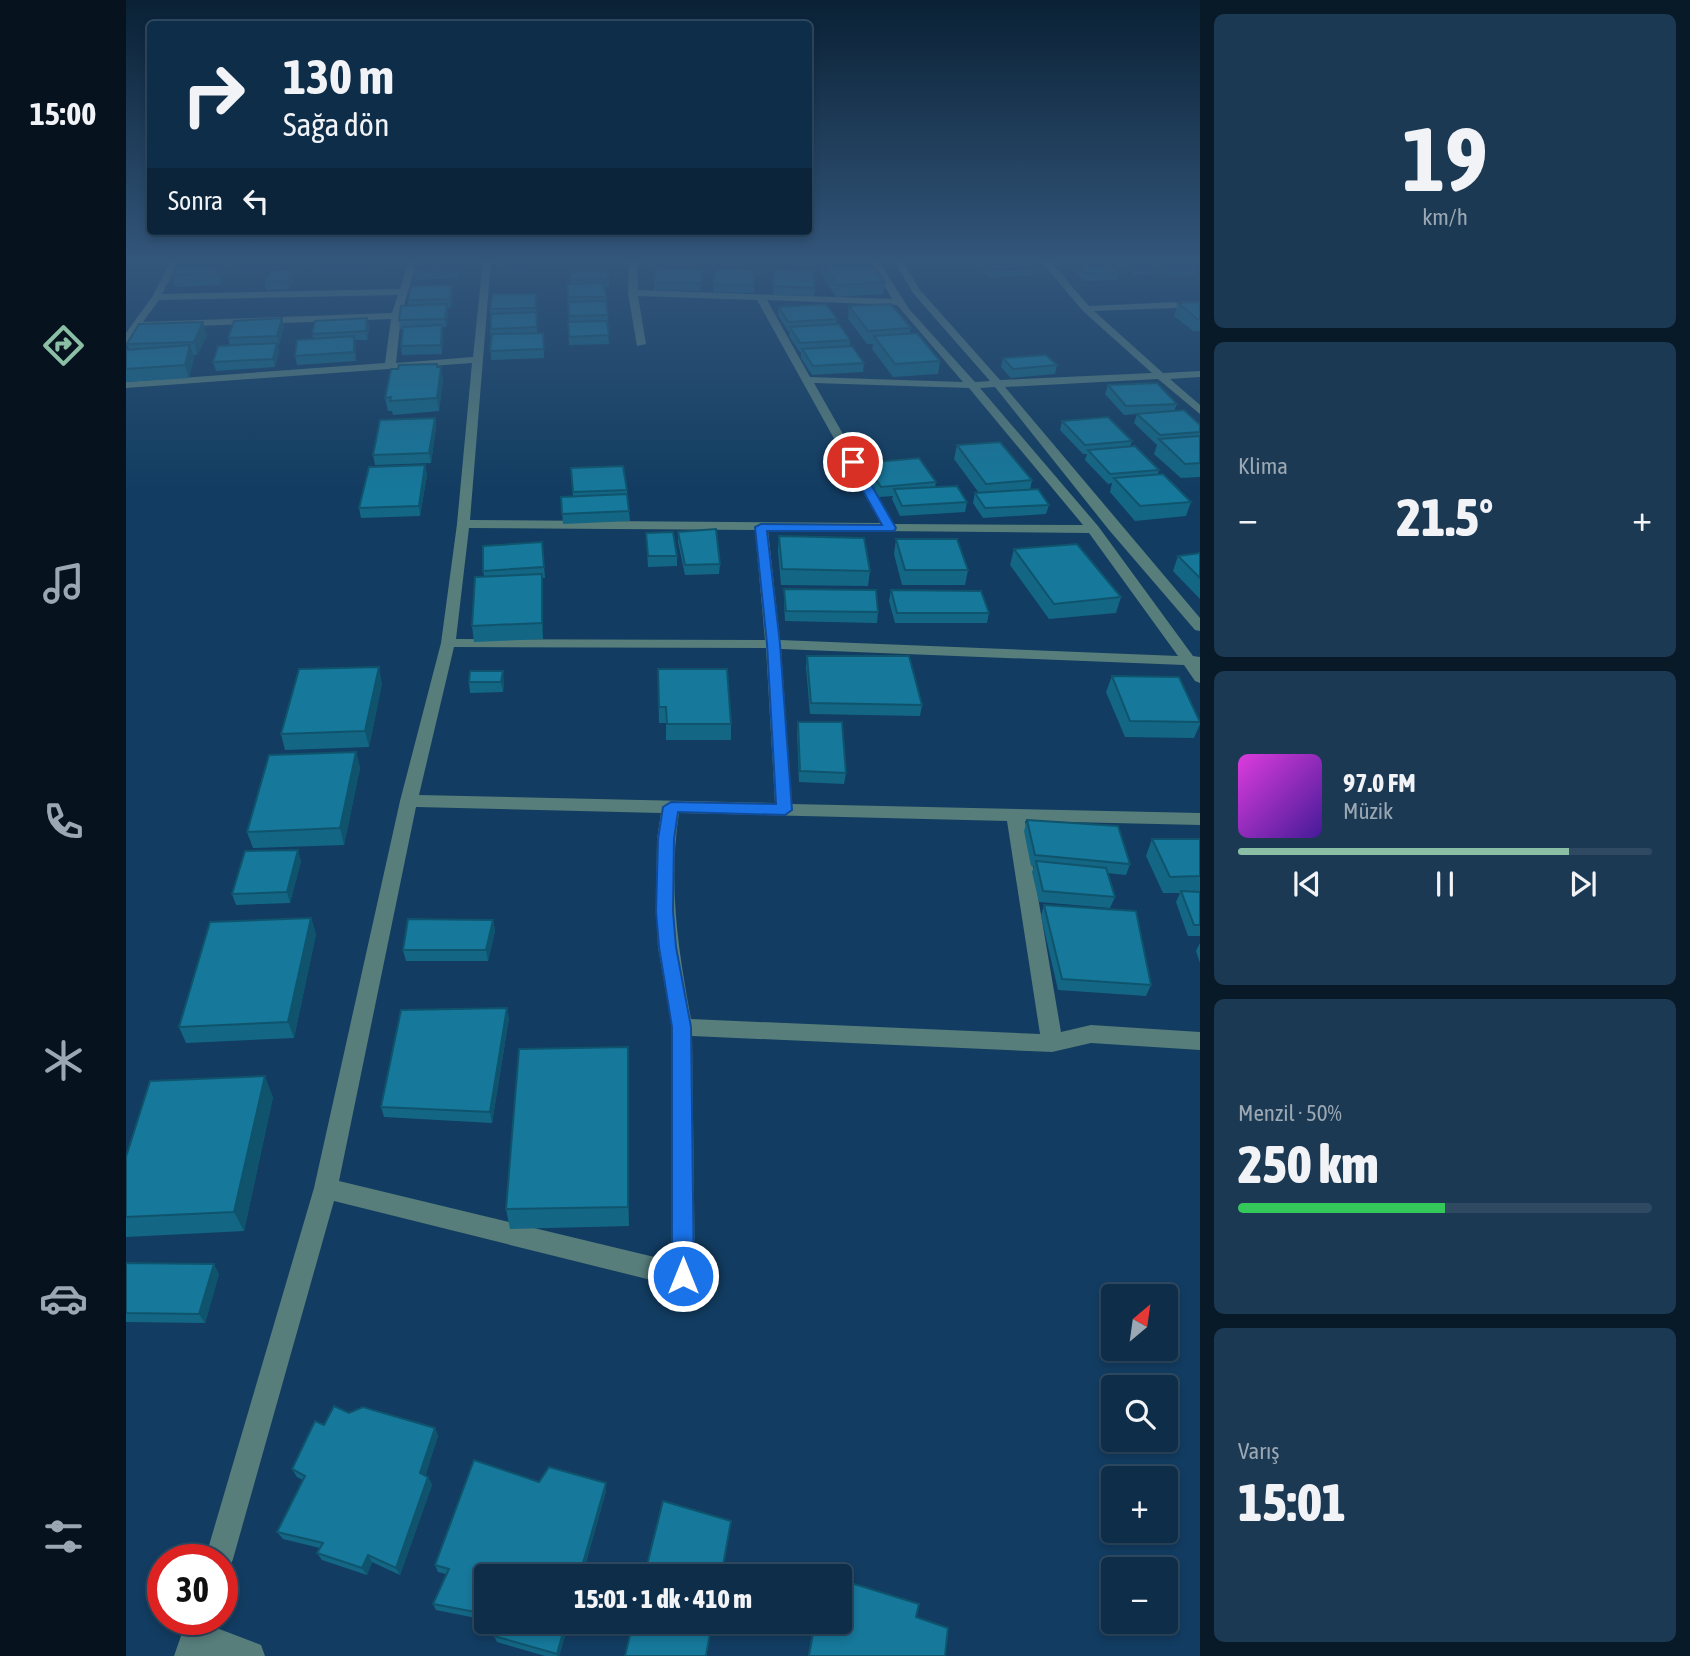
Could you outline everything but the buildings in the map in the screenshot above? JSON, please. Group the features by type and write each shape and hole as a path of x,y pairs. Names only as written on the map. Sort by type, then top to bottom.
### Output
{"street":[{"path":"390,366 393,337"},
{"path":"223,1544 326,1188 410,801 448,643 463,524 479,337"},
{"path":"639,337 640,344"},
{"path":"784,337 890,528"},
{"path":"931,337 1093,529 1195,661 1200,678"},
{"path":"957,337 1200,627"},
{"path":"1118,337 1200,411"},
{"path":"126,385 477,360"},
{"path":"808,380 971,384 1200,374"},
{"path":"463,524 1093,529"},
{"path":"761,527 774,644 785,810"},
{"path":"448,643 774,644 1195,661"},
{"path":"410,801 1200,819"},
{"path":"326,1188 683,1276 682,1027 668,947 665,911 666,839 671,807"},
{"path":"1015,815 1052,1043"},
{"path":"682,1027 1052,1043 1091,1034 1200,1041"},
{"path":"196,1637 250,1656"}],"route":[{"path":"683,1276 682,1027 668,947 664,874 671,807 785,810 774,644 761,527 890,528 853,462"}]}
